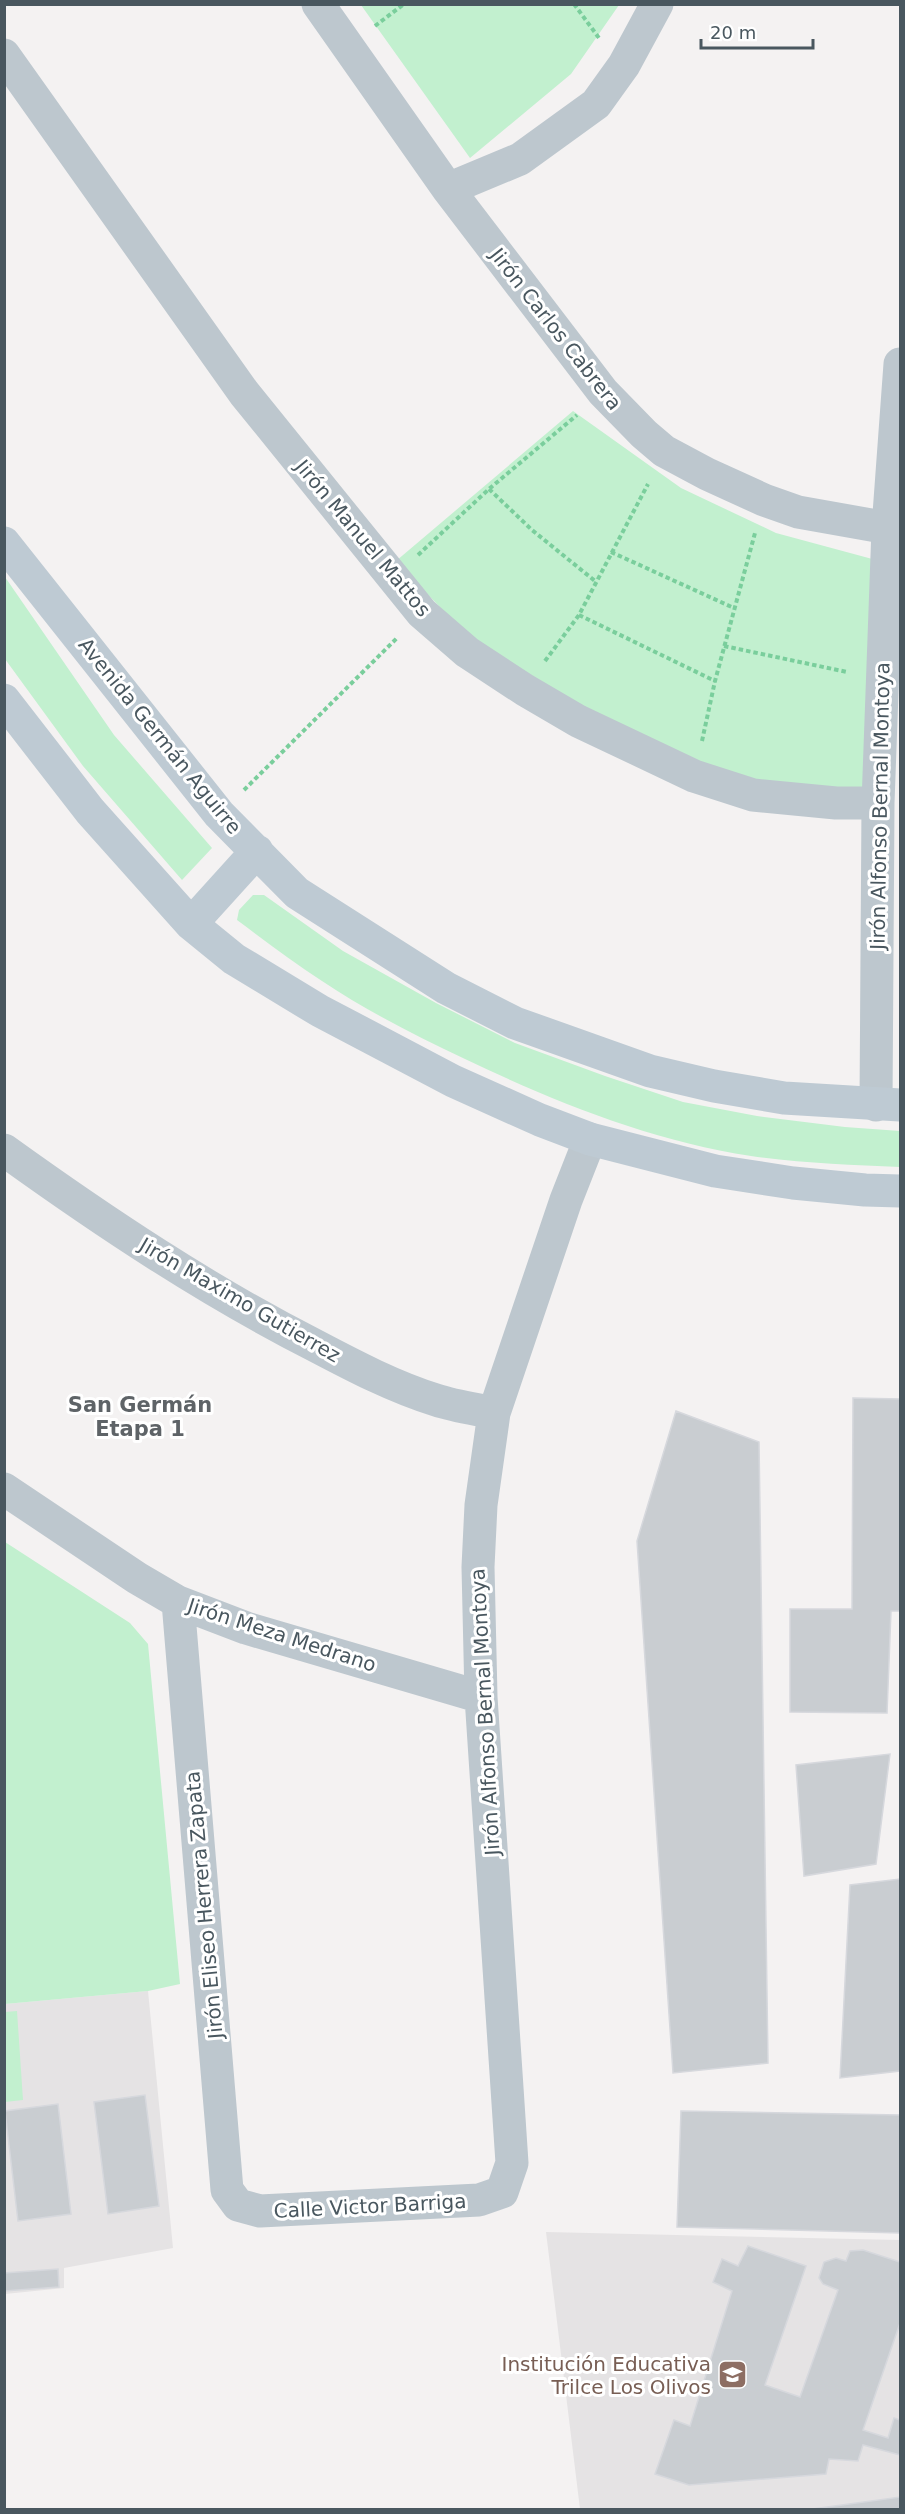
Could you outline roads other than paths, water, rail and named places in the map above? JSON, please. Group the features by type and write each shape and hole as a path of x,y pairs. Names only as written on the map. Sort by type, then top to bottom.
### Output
{"main road":[{"name":"Avenida Germán Aguirre","path":"4,543 219,814 297,893 446,988 515,1023 650,1071 714,1086 784,1098 888,1105"},
{"path":"4,700 90,811 191,924 234,958 329,1016 453,1081 540,1120 590,1139 716,1171 793,1183 900,1191"},
{"path":"191,924 257,851"}],"street":[{"name":"Jirón Carlos Cabrera","path":"318,4 448,189 603,392 621,412 664,451 735,489 798,512 888,528"},
{"path":"448,189 520,159 596,104 624,65 657,4"},
{"name":"Jirón Manuel Mattos","path":"4,55 244,393 422,613 467,652 578,721 694,776 753,795 836,803 886,815"},
{"name":"Jirón Alfonso Bernal Montoya","path":"888,1105 886,815 882,679 888,528 900,364"},
{"name":"Jirón Alfonso Bernal Montoya","path":"502,2192 512,2163 481,1697 478,1557 481,1505 494,1413 566,1200 590,1139"},
{"name":"Jirón Maximo Gutierrez","path":"4,1150 87,1210 273,1324 361,1369 436,1400 494,1413"},
{"name":"Jirón Meza Medrano","path":"4,1489 137,1578 178,1602 246,1628 481,1697"},
{"name":"Jirón Eliseo Herrera Zapata","path":"178,1602 226,2190 238,2205"},
{"name":"Calle Victor Barriga","path":"238,2205 260,2211 272,2211 478,2200 502,2192"}],"place":[{"name":"Institución Educativa Trilce Los Olivos","path":"732,2375"}],"district":[{"name":"San Germán Etapa 1","path":"140,1417"}]}
